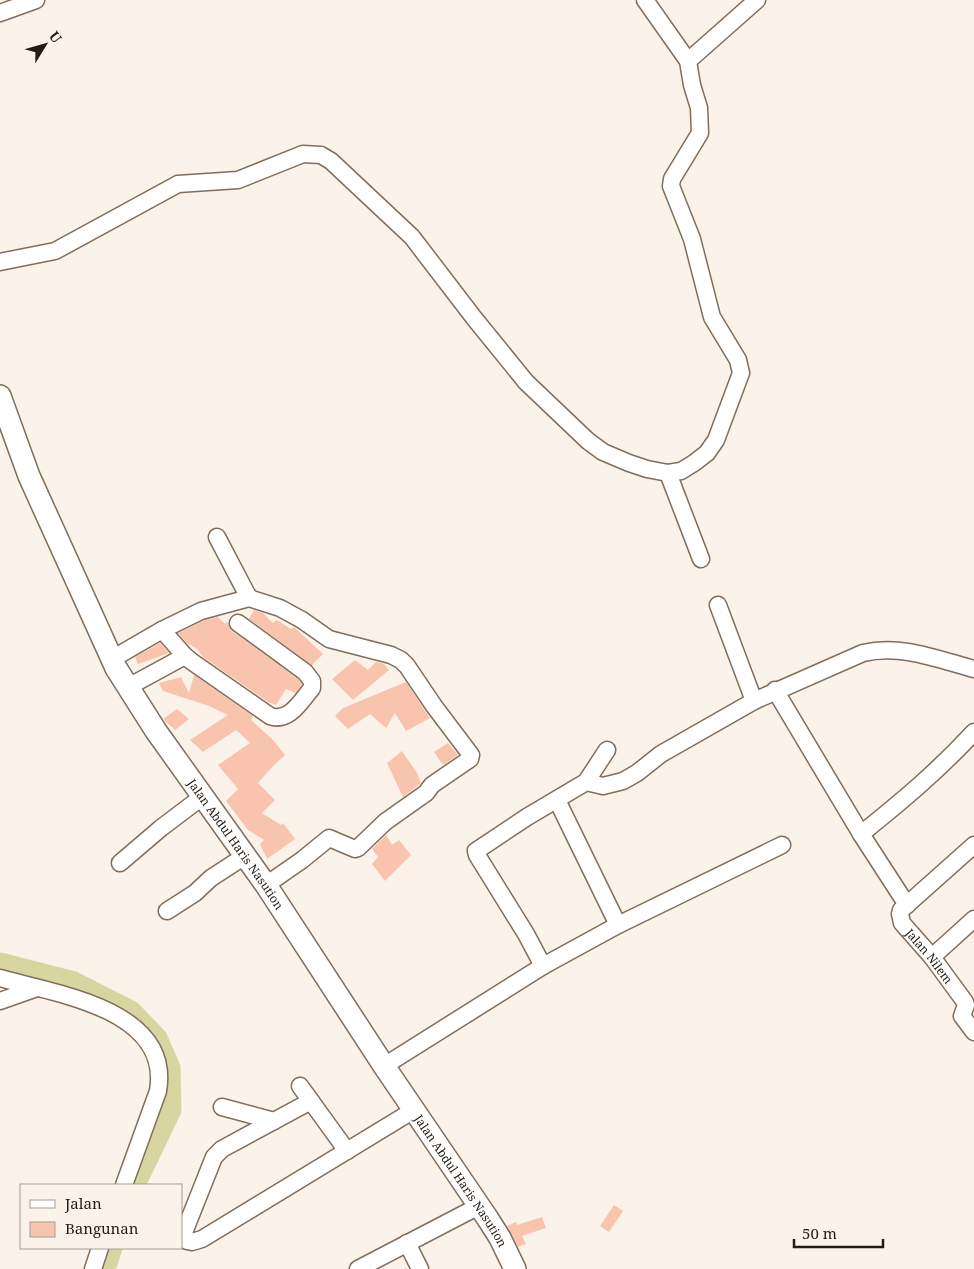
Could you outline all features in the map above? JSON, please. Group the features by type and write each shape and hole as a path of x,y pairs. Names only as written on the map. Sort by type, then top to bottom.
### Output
{"main road":[{"name":"Jalan Abdul Haris Nasution","path":"0,396 29,476 112,658 128,687 156,732 266,885 384,1066 479,1206 500,1238 514,1269"}],"street":[{"path":"0,13 36,0"},
{"path":"0,262 55,251 178,184 238,180 303,154 321,155 331,160 412,237 526,382 588,441 603,452 647,469 668,473 681,471 707,453 716,440 723,426 741,373 738,360 712,317 692,239 671,186 672,179 700,133 699,108 692,85 688,61 646,0"},
{"path":"688,61 757,0"},
{"path":"668,473 701,559"},
{"path":"217,536 249,598"},
{"path":"112,658 201,611 249,598 280,608 302,620 329,639 391,655 404,662 471,757 432,785 426,793 385,822 358,848 355,849 329,838 266,885"},
{"path":"718,606 754,701"},
{"path":"162,630 184,656 270,716 284,718 312,688 312,681 305,672 238,623"},
{"path":"586,782 603,786 622,781 637,773 661,754 754,701 775,690 863,653 882,649 904,651 974,669"},
{"path":"128,687 184,656"},
{"path":"775,690 906,905 974,845"},
{"path":"861,834 939,769 974,732"},
{"path":"543,966 526,934 476,853 477,850 527,817 586,782 607,750"},
{"path":"120,863 202,797"},
{"path":"557,800 618,924"},
{"path":"384,1066 543,966 618,924 782,845"},
{"path":"167,911 195,892 211,878 245,856"},
{"name":"Jalan Nilem","path":"906,905 900,912 902,923 970,998 962,1016 974,1032"},
{"path":"932,957 974,919"},
{"path":"0,978 78,1000 120,1017 143,1035 150,1045 160,1068 158,1091 124,1184"},
{"path":"0,1001 37,988"},
{"path":"300,1086 347,1151"},
{"path":"311,1101 222,1149 214,1157 185,1230 184,1235 187,1241 192,1242 202,1239 414,1110"},
{"path":"222,1107 274,1121"},
{"path":"360,1269 479,1206"},
{"path":"407,1243 420,1269"},
{"path":"93,1269 100,1249"}],"building":[{"path":"254,610 263,613 273,623 277,620 291,629 294,627 323,654 312,665 249,619"},
{"path":"218,617 225,624 228,623 232,631 298,679 302,684 296,693 286,689 276,705 268,702 203,657 197,649 187,643 178,633 205,620"},
{"path":"160,643 169,653 138,664 135,657"},
{"path":"355,660 368,670 376,662 384,664 389,670 353,700 332,679"},
{"path":"194,675 253,716 251,720 273,740 285,755 258,783 275,800 262,813 281,825 283,823 295,839 267,859 260,844 264,840 248,830 226,801 238,789 218,765 250,743 236,730 203,752 190,740 228,715 209,706 163,691 159,683 181,677 189,693"},
{"path":"406,682 430,718 406,731 395,713 386,728 370,714 348,729 335,716 343,708"},
{"path":"177,709 189,719 175,730 163,719"},
{"path":"448,743 458,755 443,765 434,752"},
{"path":"402,751 417,773 421,783 403,797 387,763"},
{"path":"386,835 392,845 399,840 411,855 385,881 372,864 378,857 372,849"},
{"path":"614,1205 623,1211 609,1232 600,1226"},
{"path":"542,1217 546,1228 522,1236 526,1244 518,1247 507,1226 516,1222 517,1225"}],"waterway":[{"path":"0,963 74,982 131,1011 157,1038 170,1068 171,1110 135,1184"},
{"path":"105,1269 112,1249"}]}
